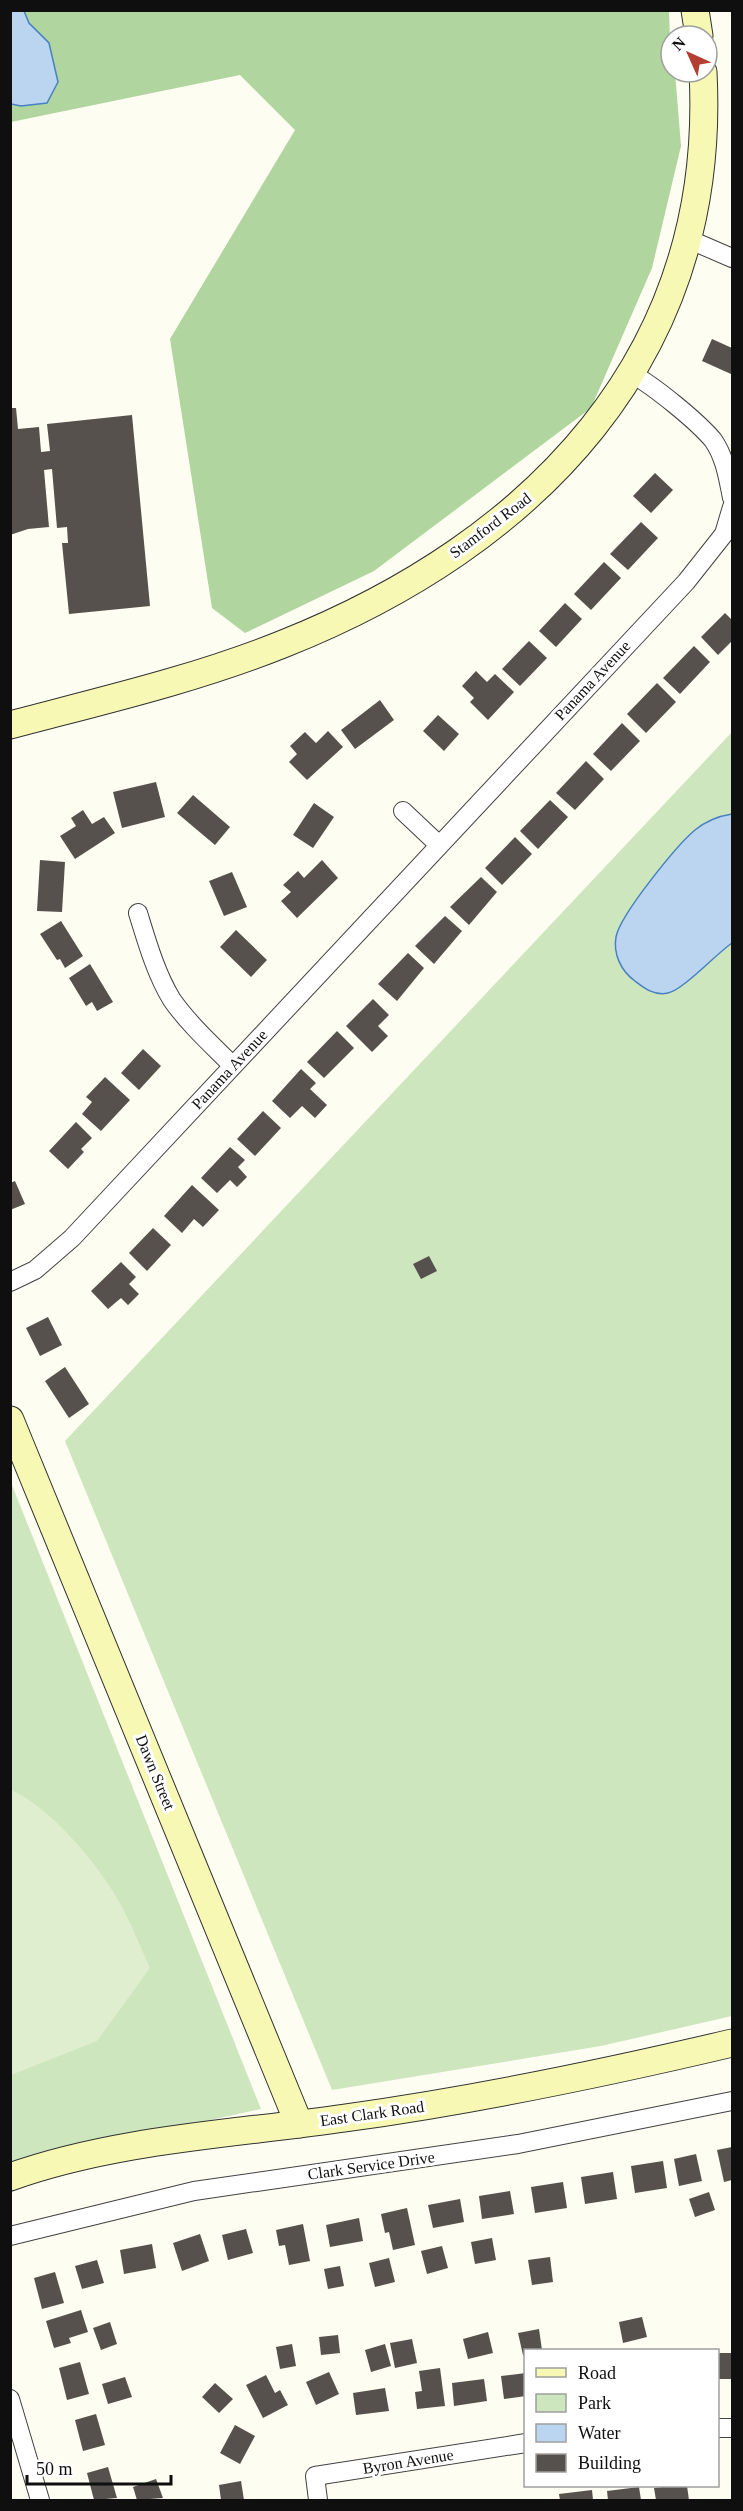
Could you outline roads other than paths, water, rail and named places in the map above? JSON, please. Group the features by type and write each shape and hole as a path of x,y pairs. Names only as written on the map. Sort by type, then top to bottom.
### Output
{"street":[{"name":"Stamford Road","path":"10,725 201,672 272,648 379,600 480,535 521,504 560,467 594,429 632,374 670,297 688,239 698,191 702,146 703,84"},
{"path":"688,239 732,258"},
{"path":"632,374 650,384 713,440 729,463 732,498"},
{"name":"Panama Avenue","path":"10,1282 35,1270 72,1238 686,582 724,534 732,507"},
{"path":"403,811 439,845"},
{"path":"138,914 151,955 171,998 187,1020 232,1065"},
{"name":"Dawn Street","path":"10,1420 299,2124"},
{"name":"East Clark Road","path":"10,2176 83,2157 174,2140 483,2096 637,2066 732,2043"},
{"name":"Clark Service Drive","path":"10,2236 194,2191 518,2144 732,2102"},
{"path":"10,2399 40,2500"},
{"name":"Byron Avenue","path":"318,2500 315,2476 524,2443"}],"water":[{"path":"10,11 24,11 29,23 49,43 58,82 47,103 21,106 11,104"},
{"path":"732,814 732,943 691,979 674,990 663,994 650,991 630,977 619,962 615,943 620,927 650,881 687,838 708,822"}]}
